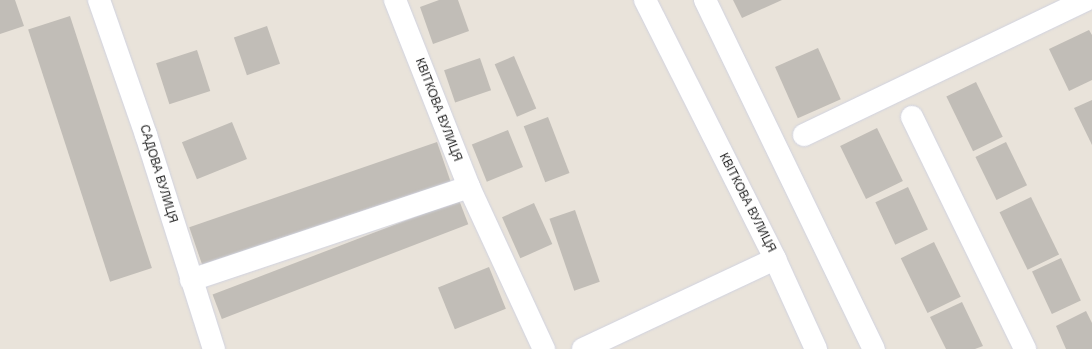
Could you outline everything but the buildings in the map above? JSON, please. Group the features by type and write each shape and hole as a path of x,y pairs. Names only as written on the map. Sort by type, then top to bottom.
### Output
{"street":[{"name":"САДОВА ВУЛИЦЯ","path":"99,0 146,135 214,349"},
{"name":"КВІТКОВА ВУЛИЦЯ","path":"395,0 469,187 544,349"},
{"name":"КВІТКОВА ВУЛИЦЯ","path":"583,349 775,259 645,0"},
{"path":"705,0 874,349"},
{"path":"804,135 1086,0"},
{"path":"912,117 1025,349"},
{"path":"191,280 469,187"},
{"path":"775,259 816,349"}]}
